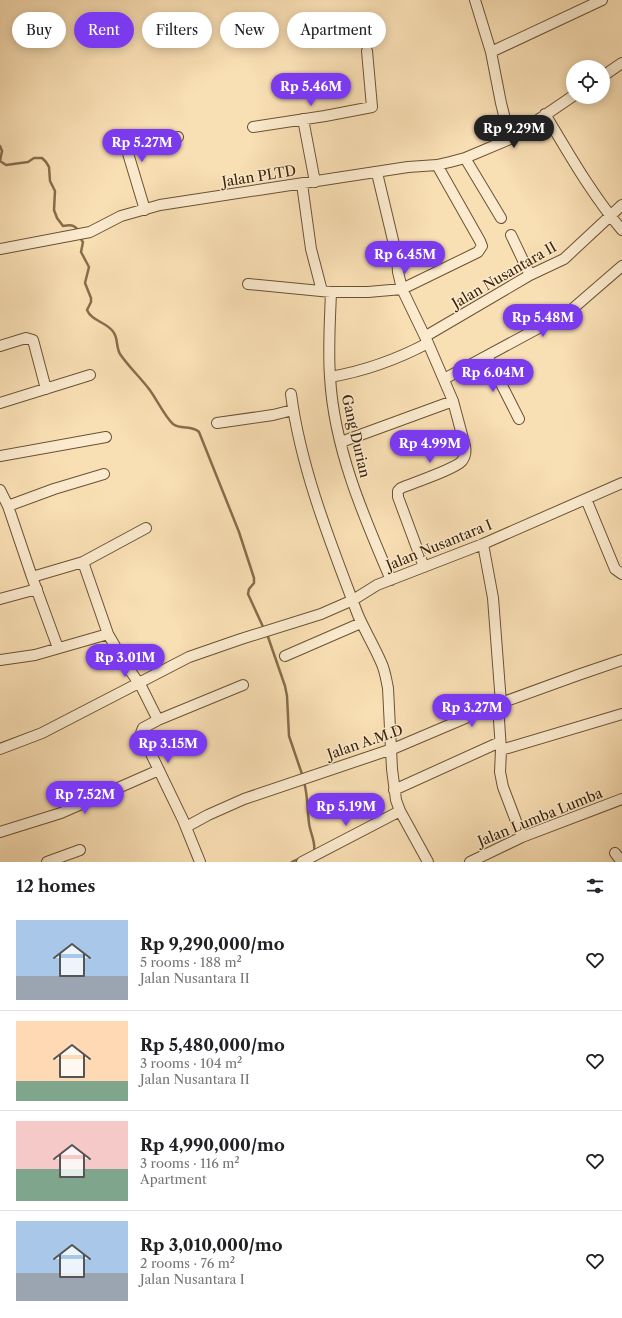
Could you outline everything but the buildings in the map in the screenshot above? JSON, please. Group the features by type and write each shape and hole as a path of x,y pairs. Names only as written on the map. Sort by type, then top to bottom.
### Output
{"street":[{"path":"475,0 490,52 510,138"},
{"path":"490,52 597,1"},
{"path":"253,127 372,107 367,51"},
{"path":"610,71 622,63"},
{"name":"Jalan PLTD","path":"0,249 90,232 122,216 160,205 408,167 437,165 465,158 510,138 566,100"},
{"path":"545,114 610,216 622,230"},
{"path":"303,119 315,182"},
{"path":"145,210 128,150 178,136"},
{"path":"465,158 501,218"},
{"path":"248,284 327,291 368,292 402,289 478,252 481,248 480,241 442,177 437,165"},
{"path":"377,172 397,257 398,272 402,289 427,340 453,401 466,451 464,458 456,466 401,488 397,494 424,567"},
{"name":"Gang Durian","path":"302,184 311,249 327,291 330,378 340,442 350,477 391,580"},
{"name":"Jalan Nusantara II","path":"330,378 355,373 391,361 530,276 564,259 622,205"},
{"path":"511,235 530,276"},
{"path":"444,379 570,311 622,266"},
{"path":"0,346 26,338 33,340 46,389"},
{"path":"487,356 519,419"},
{"path":"0,403 90,375"},
{"path":"291,394 302,451 326,531 361,623 386,676 394,790 400,811 428,862"},
{"path":"340,442 453,401"},
{"path":"217,423 273,415 293,410"},
{"path":"0,456 106,437"},
{"path":"8,506 54,489 104,474"},
{"name":"Jalan Nusantara I","path":"0,749 42,733 189,657 321,614 353,600 377,585 483,544 622,483"},
{"path":"0,490 8,506 58,648"},
{"path":"586,499 615,568 622,574"},
{"path":"32,577 83,562 146,528"},
{"path":"483,544 492,598 501,746 500,772 503,787 522,837"},
{"path":"83,562 108,634 123,660 139,683 158,720"},
{"path":"0,600 37,589"},
{"path":"285,656 361,623"},
{"path":"0,660 34,655 108,634"},
{"name":"Jalan A.M.D","path":"186,827 224,807 315,774 392,749 499,704 622,660"},
{"path":"200,862 186,827 142,736 141,731 143,728 158,720 243,685"},
{"path":"394,790 501,746 622,714"},
{"path":"0,832 61,813 159,770"},
{"name":"Jalan Lumba Lumba","path":"470,862 522,837 622,799"},
{"path":"302,862 400,811"},
{"path":"46,862 80,850"},
{"path":"615,853 622,862"}],"waterway":[{"path":"0,146 2,151 0,161 6,165 28,162 34,158 42,158 46,162 49,167 50,181 55,191 54,210 57,218 63,226 74,226 78,231"},
{"path":"80,236 83,242 81,252 89,267 85,283 91,298 91,302 87,310 92,317 111,329 117,340 120,354 149,389 170,421 176,426 193,429 199,432 239,532 254,578 254,583 249,589 248,594 264,629"},
{"path":"267,634 285,686 289,736 303,777"},
{"path":"304,782 308,818 314,844 314,851"},
{"path":"292,862 301,858"}]}
